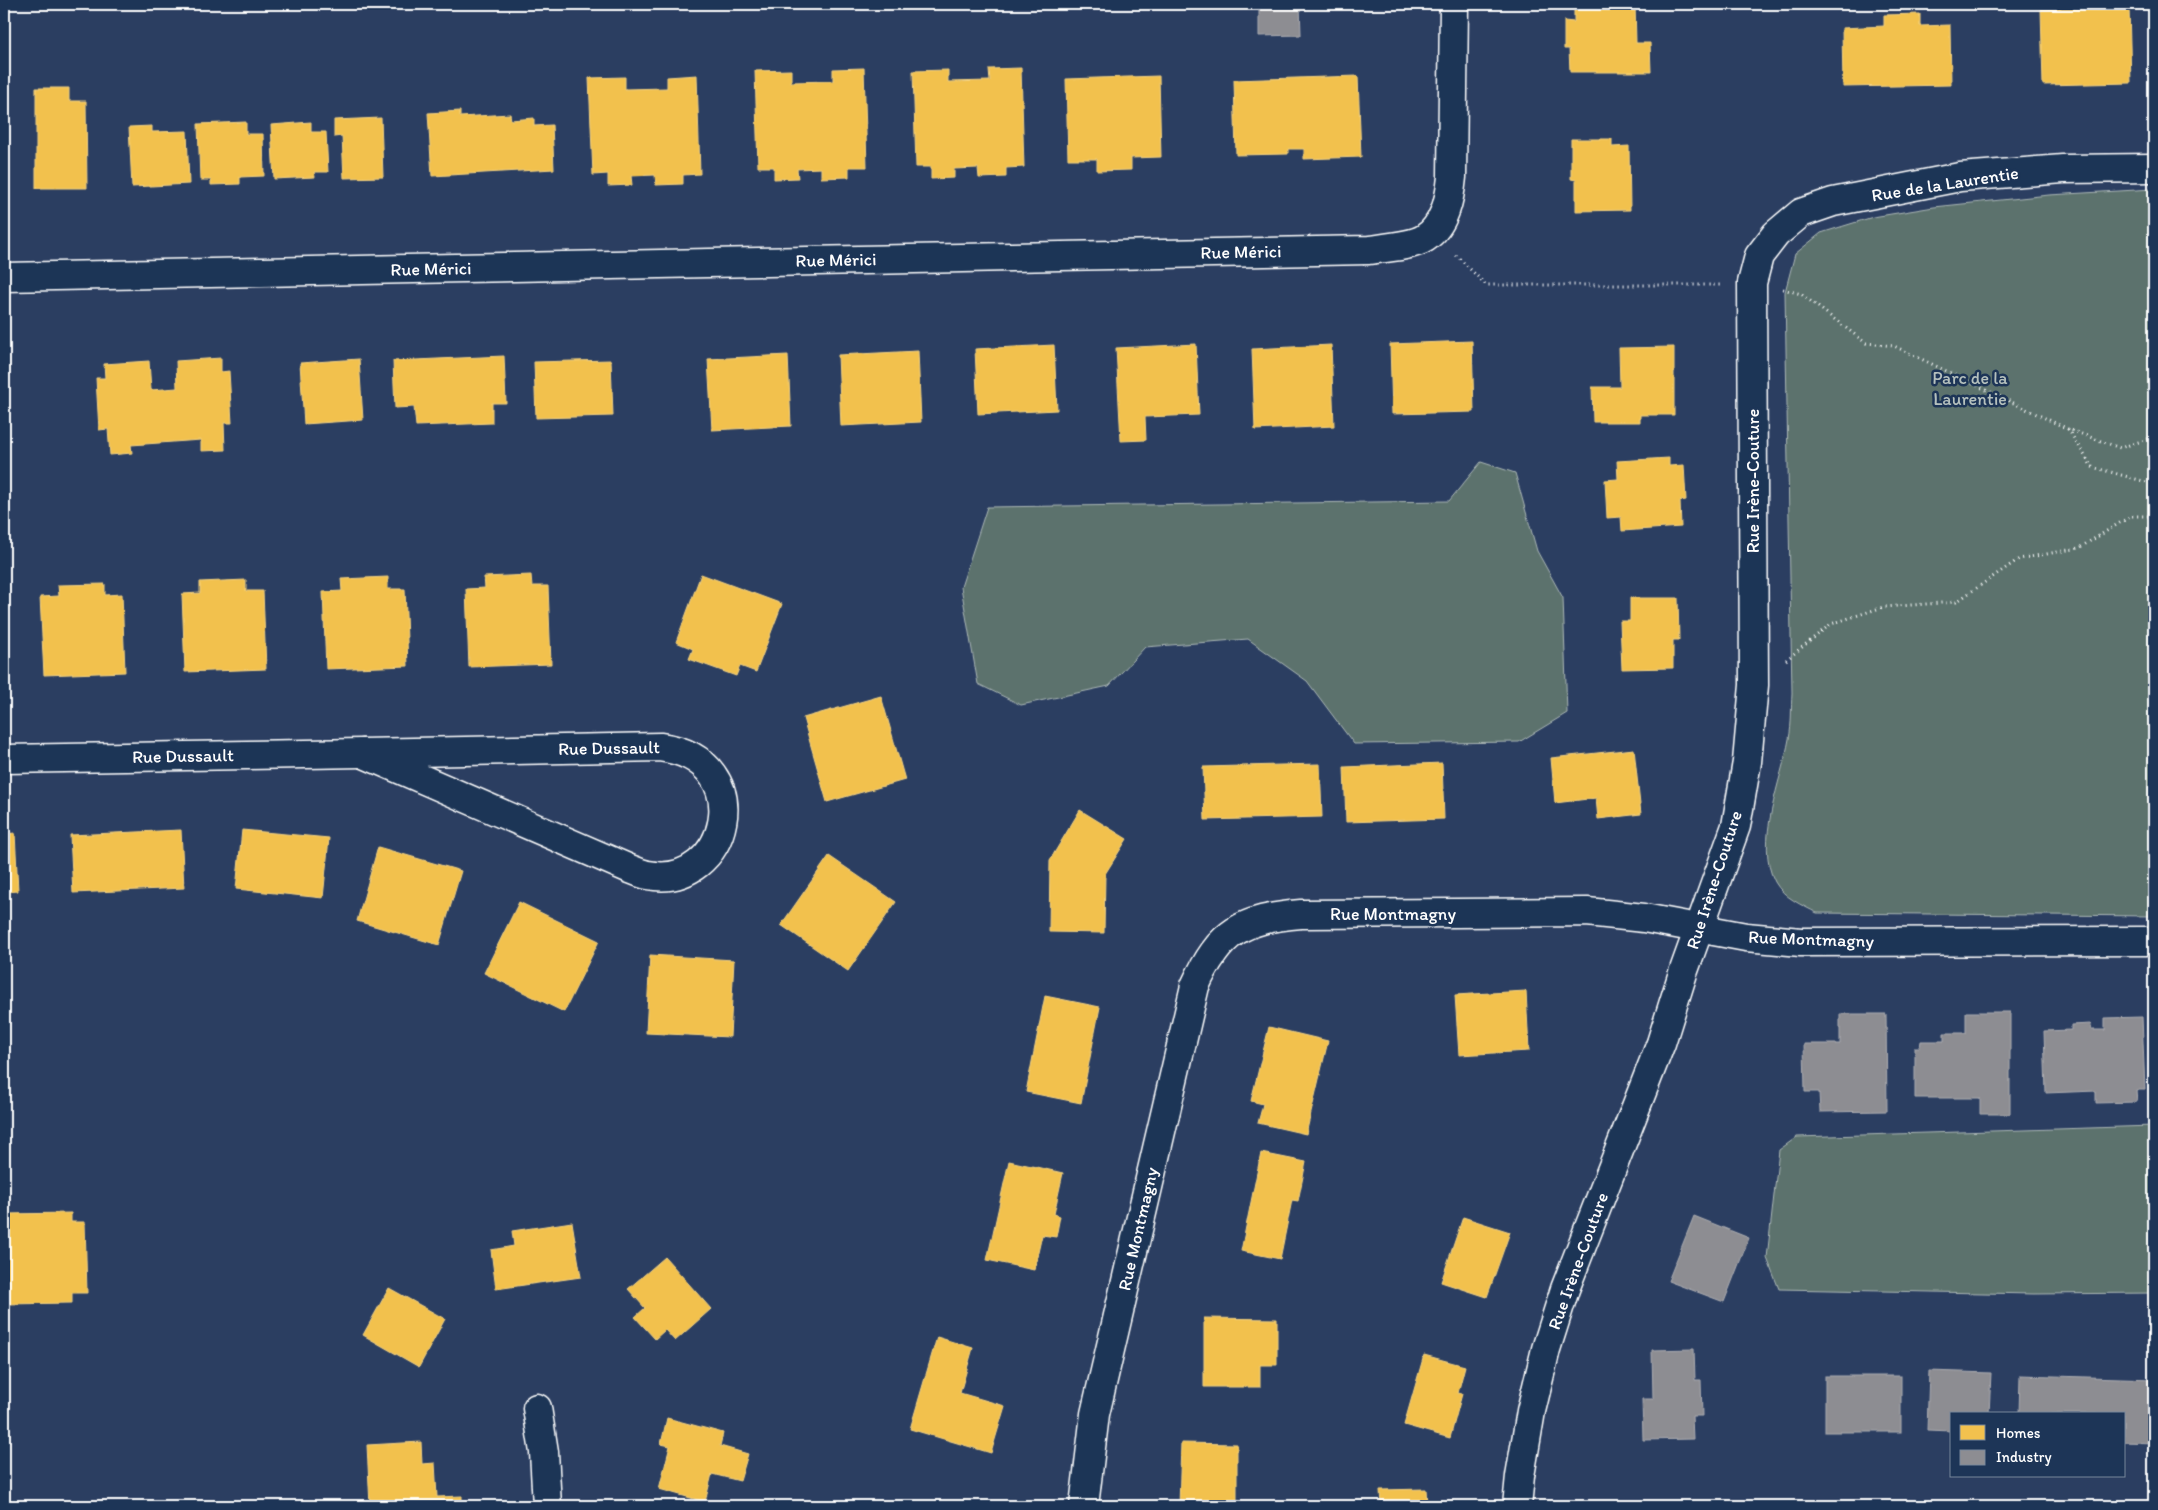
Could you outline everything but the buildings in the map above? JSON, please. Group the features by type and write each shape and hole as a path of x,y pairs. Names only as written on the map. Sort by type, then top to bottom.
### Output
{"street":[{"path":"1425,238 1440,221 1450,200 1452,177 1454,4"},
{"name":"Rue de la Laurentie","path":"1776,234 1801,213 1833,202 1960,177 2064,169 2154,168"},
{"name":"Rue Irène-Couture","path":"1517,1506 1531,1411 1546,1349 1565,1289 1661,1043 1699,928 1736,826 1747,762 1754,685 1752,283 1759,256 1776,234"},
{"name":"Rue Mérici","path":"4,277 1369,250 1395,247 1425,238"},
{"name":"Rue Dussault","path":"4,759 650,747 676,749 692,755 705,765 715,778 721,793 724,809 722,828 714,846 702,860 686,871 668,876 649,876 362,753"},
{"name":"Rue Montmagny","path":"1084,1506 1095,1414 1195,986 1208,958 1226,937 1246,925 1272,916 1301,914 1587,912 1644,918 1746,937 1800,942 2154,941"},
{"path":"537,1408 544,1452 547,1506"}],"path":[{"path":"1425,238 1461,258 1486,285 1720,285"},
{"path":"1776,287 1801,294 1866,343 1894,346 2068,430 2120,448 2154,437"},
{"path":"2068,430 2092,467 2154,484"},
{"path":"1754,685 1832,624 1883,607 1956,602 2019,558 2080,548 2132,516 2154,516"}],"green space":[{"name":"Parc de la Laurentie","path":"2154,189 2154,916 1817,913 1794,901 1779,888 1769,866 1767,849 1768,830 1786,755 1791,722 1785,292 1795,254 1821,233 1873,217 1934,207 2049,195"},
{"path":"1481,462 1515,473 1537,551 1563,598 1567,713 1519,742 1354,744 1307,681 1248,639 1145,647 1109,686 1021,705 978,684 961,587 987,507 1449,501"},
{"path":"2154,1126 2154,1293 2034,1294 1779,1289 1767,1258 1779,1150 1797,1137"}]}
